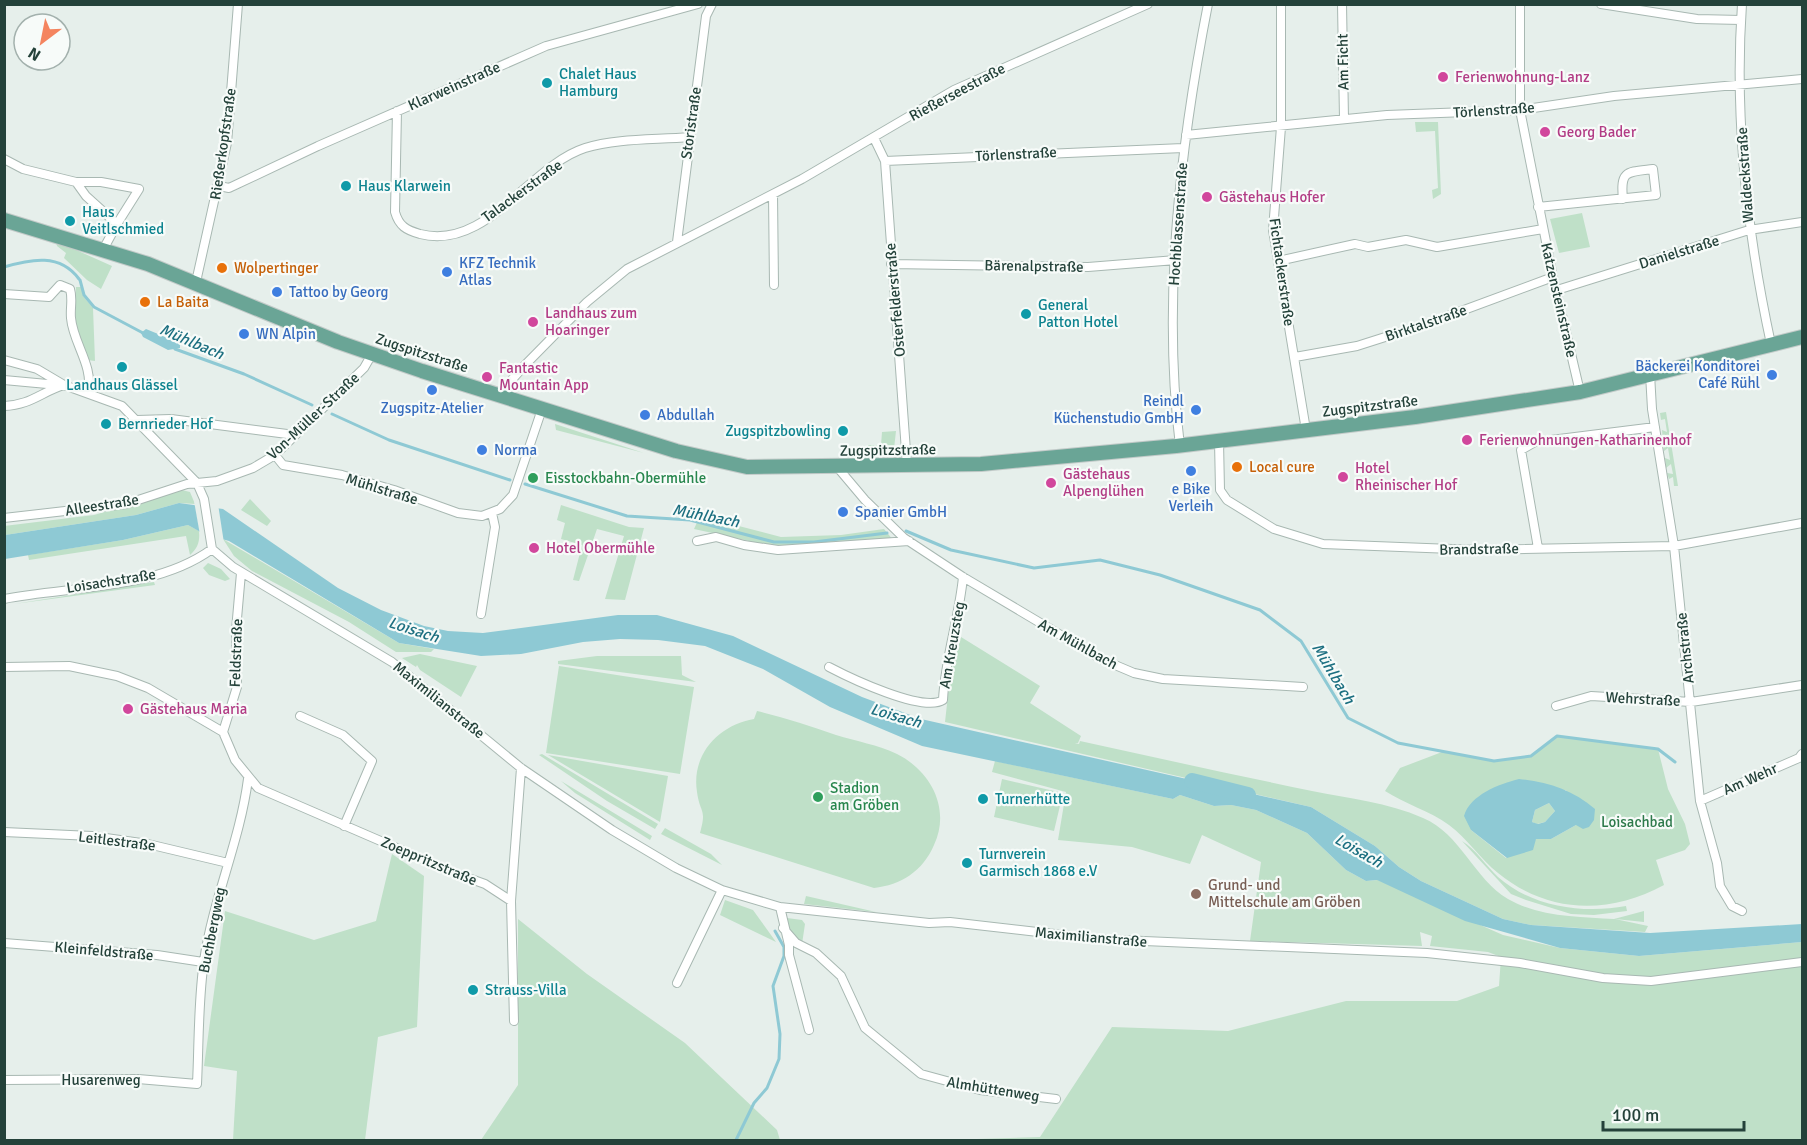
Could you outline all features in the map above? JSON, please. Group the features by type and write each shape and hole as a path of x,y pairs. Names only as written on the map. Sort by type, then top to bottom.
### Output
{"main road":[{"name":"Zugspitzstraße","path":"4,220 104,248 196,282 372,354 708,460 747,467 838,468 981,464 1180,446 1469,410 1580,392 1803,337"}],"street":[{"name":"Rießerkopfstraße","path":"196,282 219,186 230,113 238,4"},
{"name":"Klarweinstraße","path":"219,186 229,188 546,46 698,4"},
{"name":"Storistraße","path":"677,242 706,16 712,4"},
{"name":"Rießerseestraße","path":"503,396 507,384 587,302 627,269 773,194 954,90 1148,4"},
{"name":"Hochblassenstraße","path":"1180,446 1172,385 1183,148 1189,98 1208,4"},
{"name":"Fichtackerstraße","path":"1281,4 1281,127 1273,230 1306,430"},
{"name":"Am Ficht","path":"1342,4 1344,119"},
{"name":"Katzensteinstraße","path":"1520,4 1520,110 1538,207 1580,392"},
{"path":"1601,4 1697,19 1741,20"},
{"name":"Waldeckstraße","path":"1742,4 1739,85 1749,230 1771,344"},
{"name":"Törlenstraße","path":"1186,135 1344,119 1520,110 1614,96 1803,79"},
{"name":"Talackerstraße","path":"397,111 395,212 398,222 409,231 429,236 451,235 473,227 564,159 583,149 608,144 689,137"},
{"name":"Osterfelderstraße","path":"874,138 885,161 907,465"},
{"name":"Törlenstraße","path":"885,161 1183,148"},
{"path":"4,159 23,169 76,182 101,182 139,189 104,248"},
{"path":"1538,207 1623,199 1656,195 1653,169 1628,172 1622,182 1623,199"},
{"path":"76,182 86,196 117,224"},
{"path":"773,194 774,285"},
{"name":"Danielstraße","path":"1557,290 1749,230 1803,222"},
{"path":"1278,261 1355,244 1368,247 1406,240 1437,247 1543,229"},
{"name":"Bärenalpstraße","path":"891,264 1088,267 1176,260"},
{"name":"Birktalstraße","path":"1295,357 1357,346 1426,324 1553,277"},
{"path":"4,294 49,297 60,285 70,289 71,319 87,366 90,384 88,392"},
{"name":"Von-Müller-Straße","path":"197,483 217,481 253,468 275,455 364,368 372,354"},
{"path":"5,357 37,369 64,386"},
{"name":"Archstraße","path":"1650,374 1655,427 1674,546 1700,801 1717,863 1720,886 1732,906 1742,911"},
{"path":"4,380 64,386 114,401 137,420 197,483 204,499 212,549"},
{"path":"4,406 28,403 50,389 64,386"},
{"path":"481,614 495,527 492,513 507,503 518,482 542,409"},
{"path":"137,420 171,419 295,435"},
{"path":"1538,548 1521,450 1535,441 1655,427"},
{"name":"Brandstraße","path":"1219,441 1220,490 1227,500 1247,514 1291,537 1323,544 1354,548 1468,550 1674,546 1803,523"},
{"name":"Mühlstraße","path":"275,455 284,465 352,478 465,515 482,516 492,513"},
{"name":"Am Mühlbach","path":"838,468 865,500 907,540 963,577 1101,659 1134,673 1163,679 1303,687"},
{"name":"Alleestraße","path":"4,518 126,504 197,483"},
{"path":"697,542 716,537 744,545 778,550 907,540"},
{"name":"Maximilianstraße","path":"212,549 241,573 392,662 521,768 646,851 722,890 780,907 1098,939 1372,950 1463,957 1520,963 1603,978 1651,981 1803,962"},
{"name":"Loisachstraße","path":"4,598 135,579 191,561 212,549"},
{"name":"Feldstraße","path":"223,732 237,687 236,630 241,573"},
{"name":"Am Kreuzsteg","path":"829,667 880,690 928,703 938,703 943,700 944,674 960,604 963,577"},
{"path":"4,667 69,666 117,676 148,688 223,732"},
{"name":"Wehrstraße","path":"1556,706 1591,696 1691,702 1803,685"},
{"path":"300,716 343,735 372,761 344,826"},
{"name":"Zoeppritzstraße","path":"223,732 235,760 258,788 457,874 469,877 511,901"},
{"name":"Am Wehr","path":"1700,801 1801,759"},
{"path":"513,1021 511,901 521,768"},
{"name":"Buchbergweg","path":"197,1084 203,962 218,891 245,801 248,778"},
{"name":"Leitlestraße","path":"4,832 114,839 160,846 228,863"},
{"path":"677,982 722,890"},
{"path":"780,907 783,928 809,1030"},
{"name":"Almhüttenweg","path":"783,928 796,943 816,953 841,976 865,1028 921,1074 980,1090 1056,1099"},
{"name":"Kleinfeldstraße","path":"4,943 157,955 203,962"},
{"name":"Husarenweg","path":"4,1080 138,1079 197,1084"}],"green space":[{"path":"1415,122 1438,122 1441,194 1433,199 1432,190 1438,188 1435,131 1416,132"},
{"path":"1582,213 1590,247 1559,253 1550,219"},
{"path":"56,241 112,266 101,289 87,280 64,258 66,253 57,246"},
{"path":"76,287 82,287 83,296 93,308 95,361 87,360 75,323"},
{"path":"1666,412 1678,486 1674,486 1673,477 1669,479 1667,473 1673,474 1671,464 1666,468 1665,458 1670,460 1668,448 1664,451 1662,430 1667,432 1665,419 1661,420 1660,413"},
{"path":"555,424 644,453 556,430"},
{"path":"896,431 894,449 885,454 869,455 868,445 881,445 882,432"},
{"path":"182,490 190,492 195,504 179,503 136,515 5,535 4,526 94,515"},
{"path":"250,499 271,521 267,526 241,510"},
{"path":"561,505 629,527 644,528 625,600 605,599 624,536 597,529 579,581 573,580 582,545 561,539 565,523 557,520"},
{"path":"700,516 781,537 841,535 884,529 894,541 776,547 694,529"},
{"path":"188,525 199,531 198,544 190,555 186,536 29,560 28,555 123,540"},
{"path":"223,539 399,643 434,649 431,652 396,652 349,622 252,571 234,556"},
{"path":"208,563 221,569 230,579 225,581 209,575 203,568"},
{"path":"154,582 155,585 14,604"},
{"path":"961,637 1040,686 1030,703 1081,736 1078,743 1075,743 1079,744 1080,741 1396,808 1436,825 1458,845 1496,890 1520,905 1546,913 1587,918 1614,919 1644,911 1644,922 1615,919 1648,926 1645,932 1531,925 1503,919 1421,881 1399,867 1375,846 1311,807 945,722 950,677"},
{"path":"420,654 477,666 461,697 420,670 417,665 416,667 402,658"},
{"path":"597,656 681,656 682,675 696,682 558,664 558,661"},
{"path":"559,666 694,687 680,774 546,753"},
{"name":"Stadion am Gröben","path":"757,711 882,748 897,754 920,770 935,792 940,818 939,831 934,845 924,862 902,880 874,888 700,833 703,815 698,799 696,778 703,754 719,735 741,722 754,719"},
{"name":"Loisachbad","path":"1557,736 1658,749 1668,789 1685,824 1690,844 1685,850 1656,860 1664,885 1622,902 1600,905 1579,906 1558,903 1537,896 1517,887 1498,873 1449,825 1385,791 1400,768 1442,752 1494,761 1531,756","holes":["1566,790 1576,825 1551,839 1536,839 1506,858 1471,830"]},
{"path":"542,754 658,824 655,829 607,801 539,755"},
{"path":"548,755 668,776 660,822"},
{"path":"995,761 1173,799 1180,795 1214,806 1231,805 1256,810 1307,833 1346,870 1366,881 1378,880 1503,935 1560,948 1639,956 1802,942 1802,1140 944,1140 1040,1137 1112,1027 1228,1031 1346,1001 1457,1001 1499,986 1501,957 1488,952 1430,946 1432,936 1420,932 1422,946 1250,941 1261,862 1202,835 1190,864 1132,847 1058,840 1066,792 992,772"},
{"path":"1002,779 1063,793 1054,831 994,817"},
{"path":"561,781 652,836 650,840 575,793"},
{"path":"1549,803 1555,811 1545,822 1537,824 1532,822 1535,810"},
{"path":"665,828 711,854 722,865 661,834"},
{"path":"1462,841 1472,848 1498,877 1526,895 1559,906 1593,909 1626,906 1627,911 1594,915 1571,914 1511,894"},
{"path":"392,854 424,876 417,1027 378,1037 365,1140 233,1140 237,1071 204,1066 225,911 314,940 376,921"},
{"path":"806,896 876,912 804,904"},
{"path":"725,900 753,910 776,942 720,915"},
{"path":"787,918 802,920 805,924 802,944 789,932"},
{"path":"518,919 587,974 685,1043 777,1130 780,1140 481,1140 518,1085"}],"water":[{"path":"146,329 180,343 180,348 168,350 143,337 141,333"},
{"path":"179,503 223,509 338,588 381,610 424,626 448,631 483,633 618,615 657,615 733,636 862,697 921,719 1311,807 1375,846 1399,867 1421,881 1503,919 1531,925 1650,933 1802,924 1802,942 1639,956 1560,948 1465,921 1377,880 1366,881 1346,870 1307,833 1256,810 1231,805 1214,806 1180,795 1173,799 922,746 830,707 763,669 705,646 658,640 620,639 583,642 521,654 481,656 399,643 229,541 204,534 188,525 123,540 5,559 5,535 136,515"},
{"path":"1519,779 1540,782 1569,792 1595,809 1594,820 1589,827 1583,829 1576,825 1551,839 1536,839 1533,850 1507,858 1471,830 1464,816 1472,802 1479,796","holes":["1549,803 1555,811 1545,822 1538,824 1532,822 1535,810"]}],"pier":[{"path":"194,501 218,504 224,543 200,535"}],"waterway":[{"name":"Mühlbach","path":"4,267 44,260 63,265 79,279"},
{"name":"Mühlbach","path":"80,280 84,295 94,307 143,333"},
{"name":"Mühlbach","path":"175,349 244,374 312,405"},
{"name":"Mühlbach","path":"332,414 389,440 510,480"},
{"name":"Mühlbach","path":"525,484 627,516 690,520 774,542 814,542 887,533"},
{"name":"Mühlbach","path":"906,531 951,550 1034,568 1100,560 1160,575 1260,610 1301,641 1348,718 1398,743 1494,761 1531,756 1557,736 1658,749 1675,762"},
{"name":"Loisach","path":"1192,781 1248,795"},
{"path":"736,1140 754,1103 767,1088 779,1059 780,1034 773,986 784,956 784,947 775,931"}],"place":[{"name":"Ferienwohnung-Lanz","path":"1443,77"},
{"name":"Chalet Haus Hamburg","path":"547,83"},
{"name":"Georg Bader","path":"1545,132"},
{"name":"Haus Klarwein","path":"346,186"},
{"name":"Gästehaus Hofer","path":"1207,197"},
{"name":"Haus Veitlschmied","path":"70,221"},
{"name":"Wolpertinger","path":"222,268"},
{"name":"KFZ Technik Atlas","path":"447,272"},
{"name":"Tattoo by Georg","path":"277,292"},
{"name":"La Baita","path":"145,302"},
{"name":"General Patton Hotel","path":"1026,314"},
{"name":"Landhaus zum Hoaringer","path":"533,322"},
{"name":"WN Alpin","path":"244,334"},
{"name":"Landhaus Glässel","path":"122,367"},
{"name":"Bäckerei Konditorei Café Rühl","path":"1772,375"},
{"name":"Fantastic Mountain App","path":"487,377"},
{"name":"Zugspitz-Atelier","path":"432,390"},
{"name":"Reindl Küchenstudio GmbH","path":"1196,410"},
{"name":"Abdullah","path":"645,415"},
{"name":"Bernrieder Hof","path":"106,424"},
{"name":"Zugspitzbowling","path":"843,431"},
{"name":"Ferienwohnungen-Katharinenhof","path":"1467,440"},
{"name":"Norma","path":"482,450"},
{"name":"Local cure","path":"1237,467"},
{"name":"e Bike Verleih","path":"1191,471"},
{"name":"Hotel Rheinischer Hof","path":"1343,477"},
{"name":"Eisstockbahn-Obermühle","path":"533,478"},
{"name":"Gästehaus Alpenglühen","path":"1051,483"},
{"name":"Spanier GmbH","path":"843,512"},
{"name":"Hotel Obermühle","path":"534,548"},
{"name":"Gästehaus Maria","path":"128,709"},
{"name":"Stadion am Gröben","path":"818,797"},
{"name":"Turnerhütte","path":"983,799"},
{"name":"Turnverein Garmisch 1868 e.V","path":"967,863"},
{"name":"Grund- und Mittelschule am Gröben","path":"1196,894"},
{"name":"Strauss-Villa","path":"473,990"}]}
